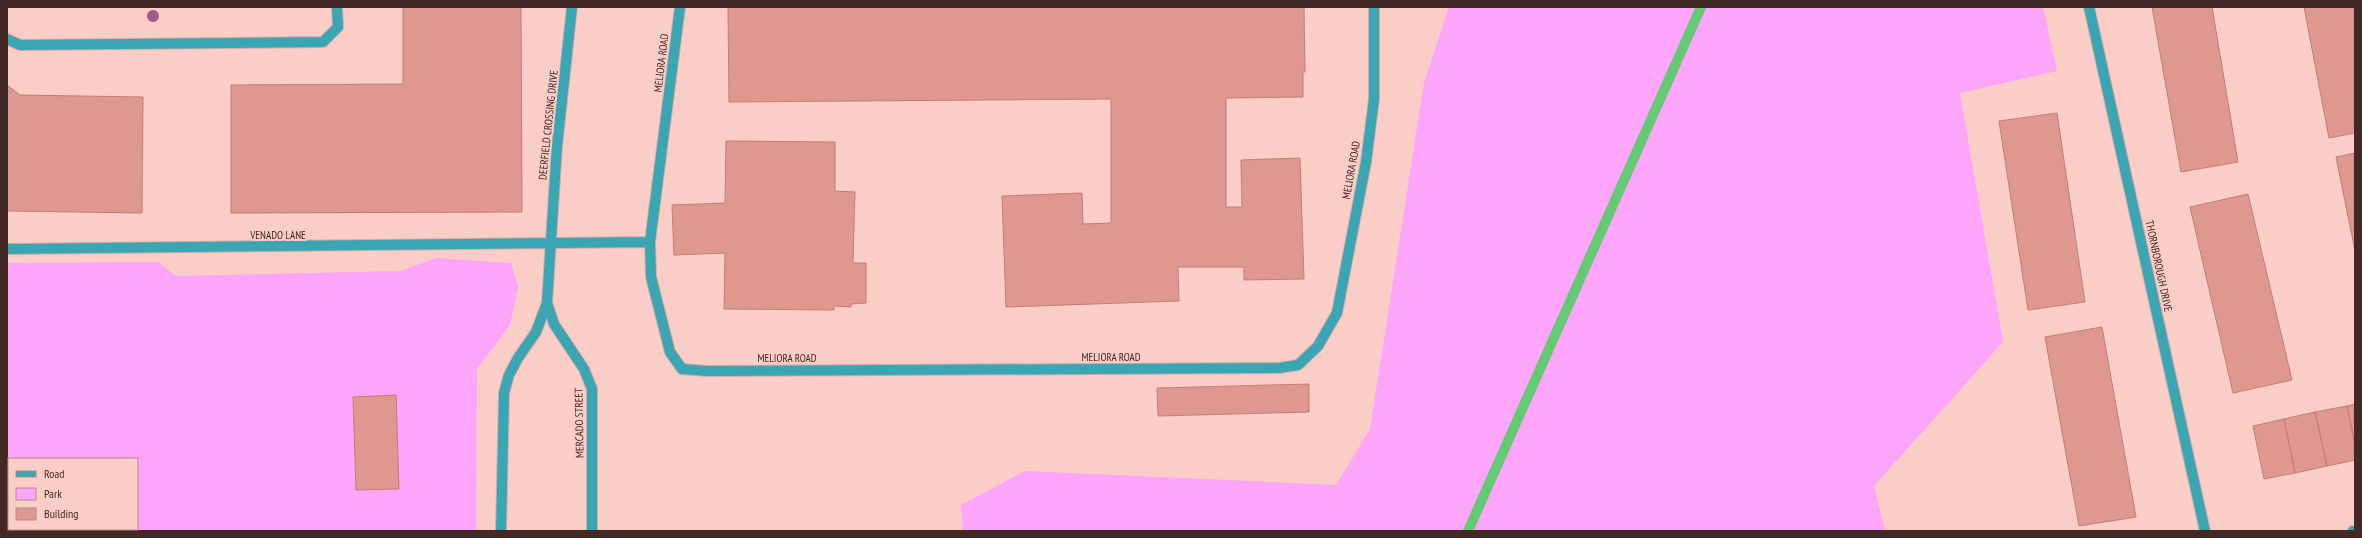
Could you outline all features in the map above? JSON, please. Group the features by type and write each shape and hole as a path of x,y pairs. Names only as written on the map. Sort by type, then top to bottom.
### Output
{"street":[{"path":"7,39 20,45 323,42 338,27 337,7"},
{"name":"DEERFIELD CROSSING DRIVE","path":"549,245 572,7"},
{"name":"MELIORA ROAD","path":"680,7 650,242 651,277 670,352 682,369 707,371 1184,369 1279,368 1298,365 1318,346 1337,313 1366,162 1374,99 1374,7"},
{"name":"THORNBOROUGH DRIVE","path":"2089,7 2204,531"},
{"path":"549,245 650,242"},
{"name":"VENADO LANE","path":"7,249 549,245"},
{"name":"MERCADO STREET","path":"501,531 502,422 504,393 509,375 536,332 547,303 549,245"},
{"name":"MERCADO STREET","path":"547,303 554,324 584,369 592,389 592,531"}],"green space":[{"path":"1449,7 2043,7 2057,71 1960,93 2003,342 1874,486 1885,531 963,531 961,505 1025,471 1336,485 1370,429 1424,83"},
{"path":"437,258 511,263 518,287 510,325 477,369 476,531 7,531 7,263 158,262 176,276 400,271"}],"building":[{"path":"403,7 521,7 522,212 231,213 231,85 403,84"},
{"path":"728,7 1304,7 1305,72 1303,72 1303,97 1226,98 1226,207 1242,207 1241,160 1300,158 1304,279 1244,280 1244,267 1178,267 1179,301 1006,307 1002,196 1082,193 1083,224 1111,223 1111,99 729,102"},
{"path":"2152,7 2212,7 2238,162 2181,172"},
{"path":"2304,7 2355,7 2355,133 2329,138"},
{"path":"7,85 20,95 143,97 142,213 7,211"},
{"path":"2057,113 2085,302 2028,310 1999,121"},
{"path":"726,141 835,142 835,191 855,192 853,263 866,263 866,303 851,304 851,307 834,306 834,310 724,309 725,253 674,255 672,205 725,203"},
{"path":"2355,153 2355,251 2336,157"},
{"path":"2248,194 2292,380 2233,393 2190,207"},
{"path":"2102,327 2136,517 2079,526 2045,337"},
{"path":"1309,384 1309,412 1158,416 1157,388"},
{"path":"396,395 399,489 356,490 353,397"},
{"path":"2355,404 2355,445 2347,406"},
{"path":"2347,406 2355,445 2355,460 2327,466 2315,412"},
{"path":"2315,412 2327,466 2295,473 2284,419"},
{"path":"2284,419 2295,473 2264,479 2253,426"}],"waterway":[{"path":"1468,531 1701,7"}]}
